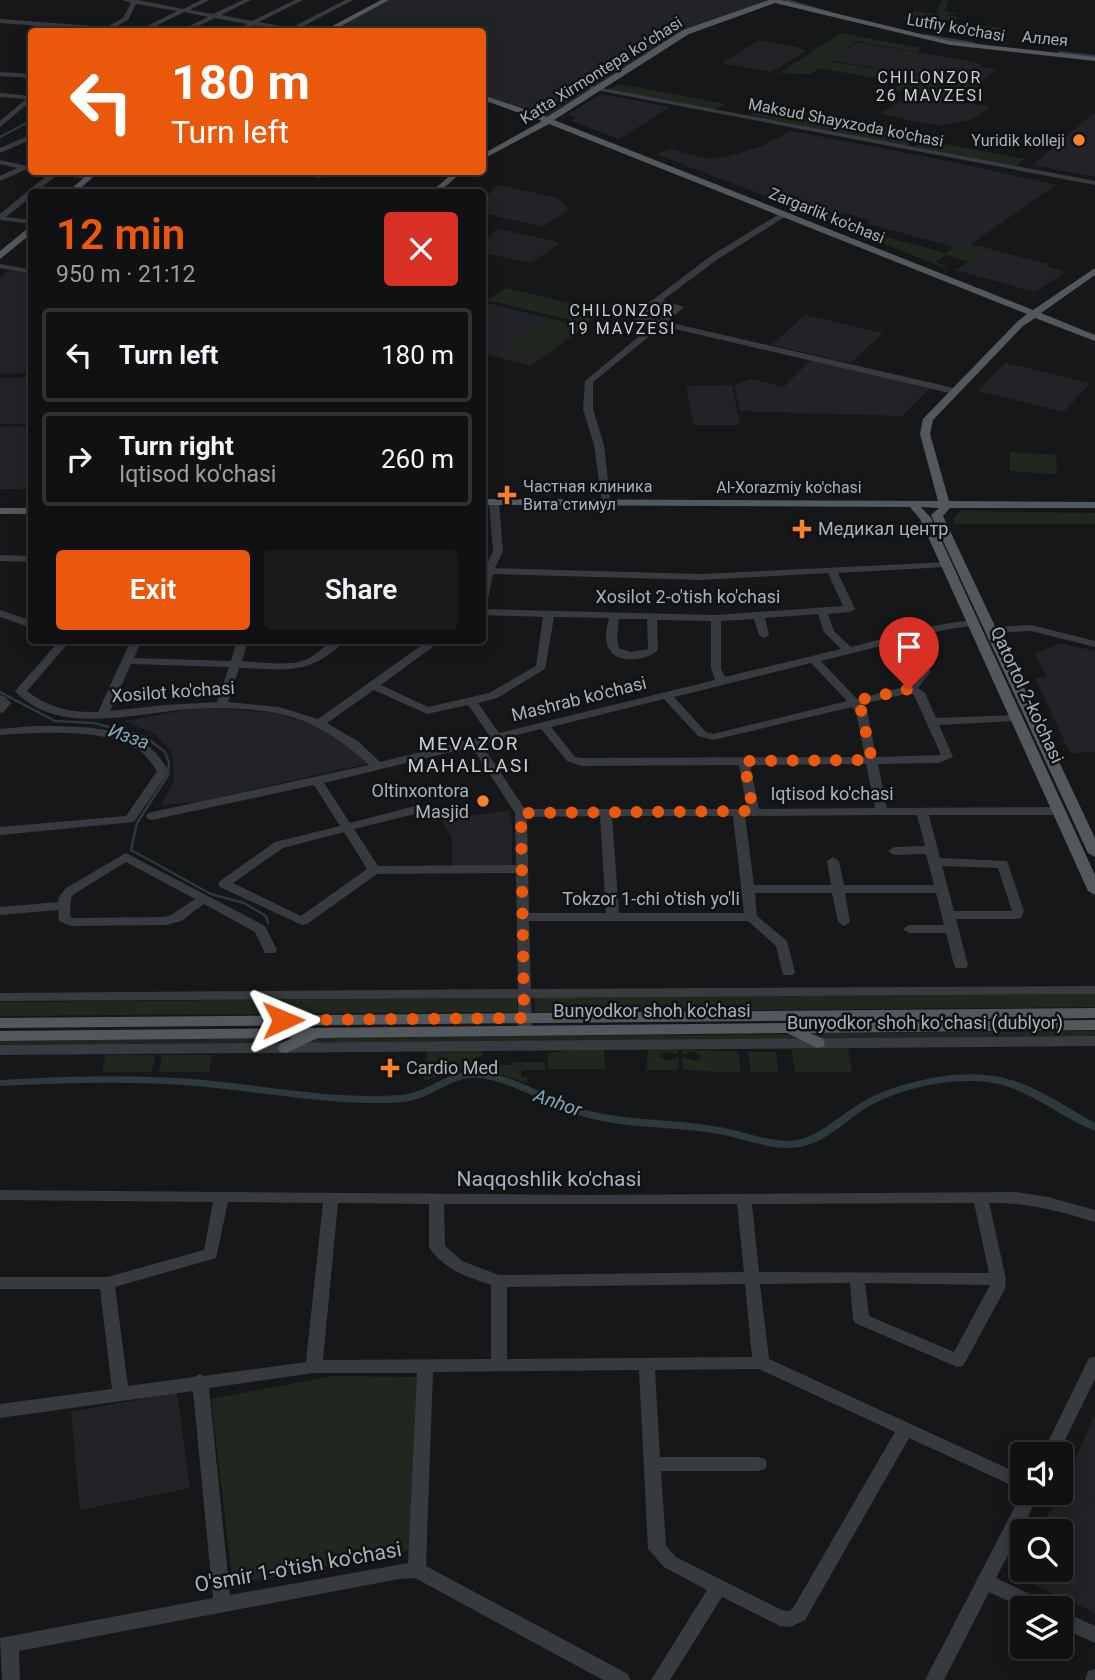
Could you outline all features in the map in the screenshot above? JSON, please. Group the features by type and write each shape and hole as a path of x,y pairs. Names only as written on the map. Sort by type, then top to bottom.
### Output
{"main road":[{"path":"332,28 386,0"},
{"name":"Lutfiy ko'chasi","path":"773,0 950,43 1095,57"},
{"name":"Katta Xirmontepa koʻchasi","path":"486,153 686,32 773,0"},
{"name":"Lutfiy ko'chasi","path":"791,1 962,40 1095,57"},
{"name":"Zargarlik ko'chasi","path":"486,97 548,118 1095,336"},
{"name":"Zargarlik ko'chasi","path":"548,118 784,215 1035,312"},
{"path":"74,189 91,175"},
{"path":"431,189 447,175"},
{"path":"438,189 455,175"},
{"path":"0,256 28,232"},
{"name":"Qatortol 2-ko'chasi","path":"1095,268 1035,312 954,391 928,419 925,426 931,510 946,564 975,620 991,629 1095,853"},
{"name":"Al-Xorazmiy ko'chasi","path":"489,504 931,510 1095,507"},
{"path":"0,505 28,505"},
{"name":"Qatortol 2-ko'chasi","path":"931,510 1016,718 1095,891"},
{"path":"0,511 28,511"},
{"path":"1058,811 1075,810"},
{"name":"Bunyodkor shoh ko'chasi","path":"0,1036 317,1032 1095,1013"},
{"name":"Bunyodkor shoh ko'chasi","path":"0,1023 789,1029 1095,1025"},
{"path":"789,1029 817,1043"},
{"path":"286,1048 317,1032"}],"street":[{"path":"125,0 279,28"},
{"path":"150,4 159,0"},
{"path":"146,28 206,0"},
{"path":"188,28 248,0"},
{"path":"242,28 300,0"},
{"path":"293,28 349,0"},
{"path":"113,28 126,19 135,1"},
{"path":"0,22 80,28"},
{"path":"0,74 28,76"},
{"name":"Maksud Shayxzoda ko'chasi","path":"594,89 1095,183"},
{"path":"1,97 28,99"},
{"path":"0,125 28,102"},
{"path":"0,151 28,138"},
{"path":"19,142 28,144"},
{"path":"0,162 28,168"},
{"path":"0,178 28,168"},
{"path":"35,189 53,175"},
{"path":"0,218 28,195"},
{"path":"784,215 715,257 636,317 954,391"},
{"path":"0,218 28,222"},
{"path":"0,266 28,271"},
{"path":"606,505 599,445 588,409 590,381 680,307 655,301"},
{"path":"489,504 498,551 486,571 701,577 946,564"},
{"path":"0,558 28,559"},
{"name":"Xosilot 2-o'tish ko'chasi","path":"486,612 716,618 851,608 834,572"},
{"path":"821,612 829,632 848,650"},
{"path":"0,613 28,624"},
{"path":"374,686 427,711 500,693 541,667 549,614"},
{"path":"614,616 612,645 624,654 638,656 653,650 652,617"},
{"path":"758,616 764,635"},
{"path":"716,618 716,668 721,681"},
{"name":"Mashrab ko'chasi","path":"152,816 317,781 975,620"},
{"path":"991,629 1031,628 1095,644"},
{"name":"Xosilot ko'chasi","path":"62,644 22,688 24,695 68,715 222,704 278,709 321,722 347,738 377,766"},
{"path":"103,714 136,644"},
{"path":"222,704 242,644"},
{"path":"128,661 299,666 311,662 336,644"},
{"path":"321,722 432,644"},
{"path":"813,659 861,710 882,812"},
{"path":"666,695 702,734 710,737 912,689 926,671"},
{"path":"544,726 571,759 577,762 946,758 919,693 912,689"},
{"path":"0,698 5,704 0,710"},
{"path":"471,701 496,737"},
{"path":"933,722 1016,718"},
{"path":"0,732 21,729 62,730 129,741 145,750 161,768 162,774 130,819 0,831"},
{"path":"475,743 521,813 524,1025"},
{"path":"744,761 753,811"},
{"path":"317,781 374,870"},
{"path":"419,809 272,847 224,883 225,886 302,921 374,870 523,869"},
{"name":"Iqtisod ko'chasi","path":"521,813 1058,811"},
{"path":"738,812 751,917"},
{"path":"922,812 961,965"},
{"path":"606,813 613,917"},
{"path":"894,851 1003,864 1018,911 1016,915 948,915"},
{"path":"202,900 176,918 161,921 71,922 64,918 70,891 77,884 126,857 260,929 270,950"},
{"path":"833,861 844,922"},
{"path":"748,890 941,889"},
{"path":"0,911 65,905"},
{"name":"Tokzor 1-chi o'tish yo'li","path":"524,917 751,917 782,944 788,972"},
{"path":"909,929 952,929"},
{"name":"Bunyodkor shoh koʻchasi (dublyor)","path":"0,997 1095,990"},
{"name":"Bunyodkor shoh koʻchasi (dublyor)","path":"0,1050 1095,1041"},
{"name":"Naqqoshlik ko'chasi","path":"0,1195 221,1199 1033,1199 1095,1216"},
{"path":"314,1367 331,1198"},
{"path":"857,1277 861,1319 957,1361 997,1289 998,1279 980,1198"},
{"path":"0,1283 107,1283 211,1254 221,1199"},
{"path":"436,1199 437,1247 441,1253 471,1272 499,1281 857,1277 998,1279"},
{"path":"744,1201 761,1363"},
{"path":"499,1281 499,1365"},
{"path":"107,1283 121,1393"},
{"path":"0,1411 314,1367 761,1363 1010,1478"},
{"path":"1056,1442 1095,1363"},
{"path":"647,1364 657,1549 670,1562 780,1618 796,1617 905,1430"},
{"path":"417,1570 425,1365"},
{"path":"200,1381 222,1603"},
{"path":"653,1464 758,1464"},
{"path":"934,1680 1025,1505"},
{"name":"O'smir 1-o'tish ko'chasi","path":"5,1645 222,1603 417,1570 621,1680"},
{"path":"986,1582 1015,1596"},
{"path":"660,1680 719,1587"},
{"path":"1073,1624 1095,1635"},
{"path":"5,1645 11,1680"}],"shaded area":[{"path":"386,0 769,0 683,32 547,117 486,96 486,28 332,28"},
{"path":"942,0 949,1 944,11 959,13 946,15 957,17 955,23 1004,28 999,33 904,18 911,11 936,14"},
{"path":"841,33 920,48 918,52 856,41 829,61 985,87 956,88 955,91 975,94 967,102 891,89 901,83 819,68 810,74 779,73"},
{"path":"759,40 806,51 771,72 722,63"},
{"path":"857,42 973,62 982,64 980,67 997,70 976,85 830,60"},
{"path":"619,84 726,104 715,110 607,90"},
{"path":"601,94 670,107 619,139 571,121 577,117 567,115"},
{"path":"934,96 989,107 974,119 940,126 880,114 902,100 924,103"},
{"path":"759,109 838,124 845,119 912,132 906,137 916,139 907,146 749,115"},
{"name":"Yuridik kolleji","path":"1092,114 1095,115 1095,177 1033,165"},
{"path":"791,131 954,162 1056,185 971,244 1048,264 1046,266 1065,272 1035,292 955,270 981,254 868,224 870,220 845,213 829,221 656,154 671,149 708,159 729,156 762,146"},
{"path":"920,143 937,146 940,143 1025,159 1016,167 914,147"},
{"path":"498,185 558,198 569,210 543,227 486,214 486,197"},
{"path":"495,230 560,243 531,263 486,254 486,241"},
{"path":"875,234 946,253 955,247 982,254 969,262 946,255 936,262 948,267 945,268 869,238"},
{"path":"10,270 28,274 28,373 0,374 0,277"},
{"path":"506,288 569,303 578,309 599,315 586,324 487,300"},
{"path":"486,303 585,327 531,366 486,354"},
{"path":"805,315 883,333 850,363 771,345"},
{"path":"549,320 580,327 539,357 507,350"},
{"path":"811,360 930,388 902,416 740,411 734,385 750,379 784,387"},
{"path":"1005,363 1090,383 1064,412 978,391"},
{"path":"28,377 28,424 0,424 0,378"},
{"path":"732,385 740,425 694,425 686,386"},
{"path":"28,426 28,489 0,489 0,427"},
{"path":"1010,452 1056,455 1057,474 1010,471"},
{"path":"960,511 1095,513 1095,524 954,524 953,519"},
{"path":"1060,643 1095,651 1095,752 1070,753 1035,678 1047,677 1035,654"},
{"path":"203,707 277,713 323,728 369,763 198,802 161,805 174,780 172,753 155,734 124,721"},
{"path":"510,810 512,867 452,867 452,838 441,819 468,812 471,816"},
{"path":"1095,994 1095,1007 535,1012 534,997"},
{"path":"517,998 517,1012 0,1016 0,1002"},
{"path":"1095,1031 1095,1037 818,1039 807,1033"},
{"path":"790,1034 800,1039 300,1043 311,1038"},
{"path":"293,1037 282,1043 0,1046 0,1041"},
{"path":"848,1048 852,1072 795,1072 791,1049"},
{"path":"565,1050 604,1050 605,1069 548,1069 547,1054"},
{"path":"648,1050 678,1050 678,1055 666,1051 659,1056 666,1061 679,1057 678,1070 646,1070"},
{"path":"682,1050 735,1051 739,1055 741,1073 683,1070 682,1057 696,1061 701,1056 693,1051 682,1055"},
{"path":"427,1051 482,1051 482,1057 475,1057 475,1065 491,1065 492,1061 496,1061 496,1065 545,1062 545,1070 522,1070 521,1077 528,1077 527,1083 475,1071 451,1073 424,1081"},
{"path":"748,1052 776,1052 778,1072 751,1072"},
{"path":"106,1055 155,1055 152,1072 102,1072"},
{"path":"162,1055 212,1055 209,1072 159,1072"},
{"path":"333,1376 417,1377 409,1550 233,1585 211,1399"},
{"path":"177,1392 190,1488 80,1510 71,1412"},
{"path":"1095,1414 1095,1613 1073,1603 1073,1596 1059,1596 1029,1582 1073,1582 1073,1519 1046,1519 1053,1505 1073,1505 1073,1464"}],"waterway":[{"name":"Изза","path":"0,137 28,122"},
{"name":"Изза","path":"0,692 55,721 94,723 135,734 148,739 165,752 169,763 168,775 137,823 131,850 211,894 244,903 266,916 268,923"},
{"name":"Anhor","path":"0,1083 160,1081 315,1097 402,1099 424,1093 458,1076 474,1074 512,1083 571,1109 605,1118 712,1129 764,1141 796,1144 815,1139 878,1098 913,1086 970,1077 1003,1081 1025,1089 1095,1127"}],"place":[{"name":"Yuridik kolleji","path":"1079,140"},
{"name":"Частная клиника Вита стимул","path":"507,495"},
{"name":"Медикал центр","path":"802,529"},
{"name":"Oltinxontora Masjid","path":"483,801"},
{"name":"Cardio Med","path":"390,1068"}],"district":[{"name":"CHILONZOR 26 MAVZESI","path":"930,86"},
{"name":"CHILONZOR 19 MAVZESI","path":"622,319"},
{"name":"MEVAZOR MAHALLASI","path":"469,754"}],"route":[{"path":"283,1020 524,1018 521,813 753,811 744,761 872,760 861,710 855,701 909,689"}]}
